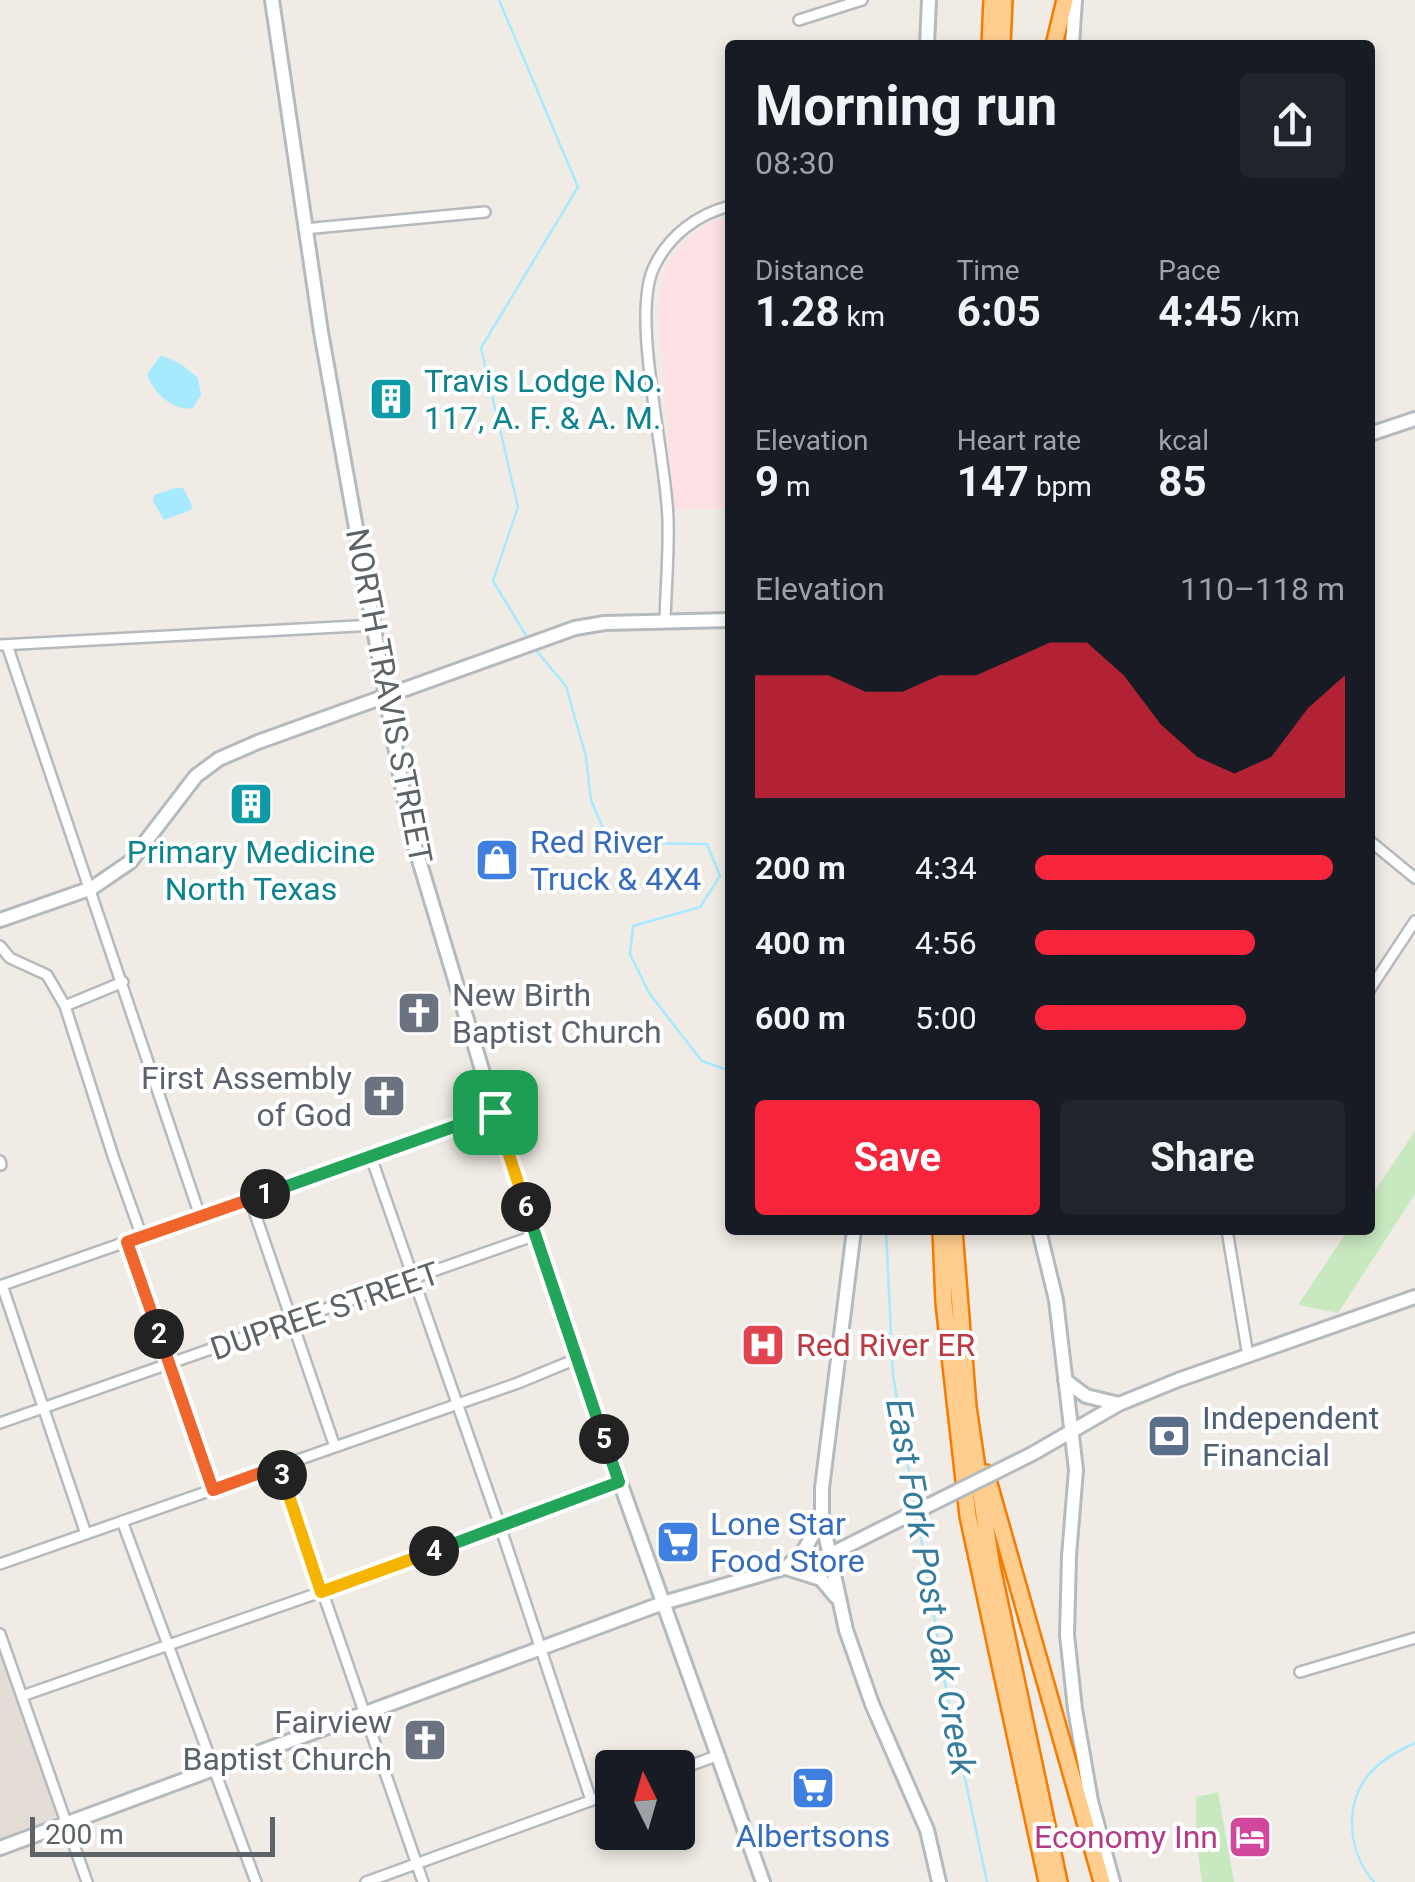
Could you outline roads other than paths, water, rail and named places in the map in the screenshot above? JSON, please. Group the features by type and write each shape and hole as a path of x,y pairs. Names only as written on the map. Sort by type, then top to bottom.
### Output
{"highway":[{"path":"990,40 992,0"},
{"path":"1002,40 1004,0"},
{"path":"1055,40 1065,0"},
{"path":"941,1235 944,1302 968,1516 1047,1882"},
{"path":"954,1235 968,1407 992,1562 1059,1882"},
{"path":"968,1407 1102,1882"}],"main road":[{"name":"NORTH TRAVIS STREET","path":"272,0 304,228 410,830 495,1112 576,1360 763,1882"},
{"path":"927,40 928,0"},
{"path":"1072,40 1075,0"},
{"path":"1375,432 1415,419"},
{"path":"0,920 92,888 130,862 188,785 219,758 548,637 604,623 725,620"},
{"path":"853,1235 822,1488 822,1519 838,1599 872,1704 927,1830 939,1882"},
{"path":"1040,1235 1056,1300 1072,1434 1076,1491 1067,1634 1075,1709 1091,1801 1113,1882"},
{"path":"0,1848 664,1603 828,1555 1072,1434 1119,1404 1415,1297"},
{"path":"1065,1380 1086,1396 1119,1404"},
{"path":"786,1568 804,1550 822,1519"},
{"path":"786,1568 821,1579 838,1599"}],"street":[{"path":"800,20 862,0"},
{"path":"665,620 668,518 645,310 654,268 677,234 706,212 725,207"},
{"path":"304,228 486,212"},
{"path":"200,1216 92,888 4,645 376,626"},
{"path":"1375,844 1415,878"},
{"path":"1375,982 1415,920"},
{"path":"0,946 10,958 47,975 66,1006 112,1156 142,1236"},
{"path":"66,1006 123,982"},
{"path":"86,1534 1,1286 495,1112"},
{"path":"371,1157 591,1800"},
{"path":"250,1199 336,1447"},
{"path":"1228,1235 1248,1356"},
{"name":"DUPREE STREET","path":"0,1423 536,1236"},
{"path":"127,1242 213,1490"},
{"path":"0,1564 576,1360"},
{"path":"279,1466 423,1882"},
{"path":"22,1696 619,1482"},
{"path":"122,1521 256,1882"},
{"path":"0,1634 87,1882"},
{"path":"1300,1672 1415,1638"},
{"path":"695,1764 719,1755"},
{"path":"366,1882 595,1799"}],"water":[{"path":"161,355 198,378 201,395 193,408 171,404 154,387 147,374"},
{"path":"183,488 191,510 164,520 153,501 154,495"}],"waterway":[{"name":"East Fork Post Oak Creek","path":"499,0 578,187 481,348 518,507 493,581 527,637"},
{"name":"East Fork Post Oak Creek","path":"534,648 566,686 586,757 591,800 603,828 631,843 707,844 720,876 700,907 633,926 630,954 649,993 702,1061 725,1069"},
{"name":"East Fork Post Oak Creek","path":"886,1235 893,1375 915,1507"},
{"name":"East Fork Post Oak Creek","path":"918,1519 947,1694 987,1882"},
{"path":"1374,1882 1354,1840 1352,1824 1357,1794 1379,1764 1415,1743"}],"place":[{"name":"Travis Lodge No. 117, A. F. & A. M.","path":"391,399"},
{"name":"Primary Medicine North Texas","path":"251,804"},
{"name":"Red River Truck & 4X4","path":"497,860"},
{"name":"New Birth Baptist Church","path":"419,1013"},
{"name":"First Assembly of God","path":"384,1096"},
{"name":"Red River ER","path":"763,1345"},
{"name":"Independent Financial","path":"1169,1436"},
{"name":"Lone Star Food Store","path":"678,1542"},
{"name":"Fairview Baptist Church","path":"425,1740"},
{"name":"Albertsons","path":"813,1788"},
{"name":"Economy Inn","path":"1250,1837"}]}
